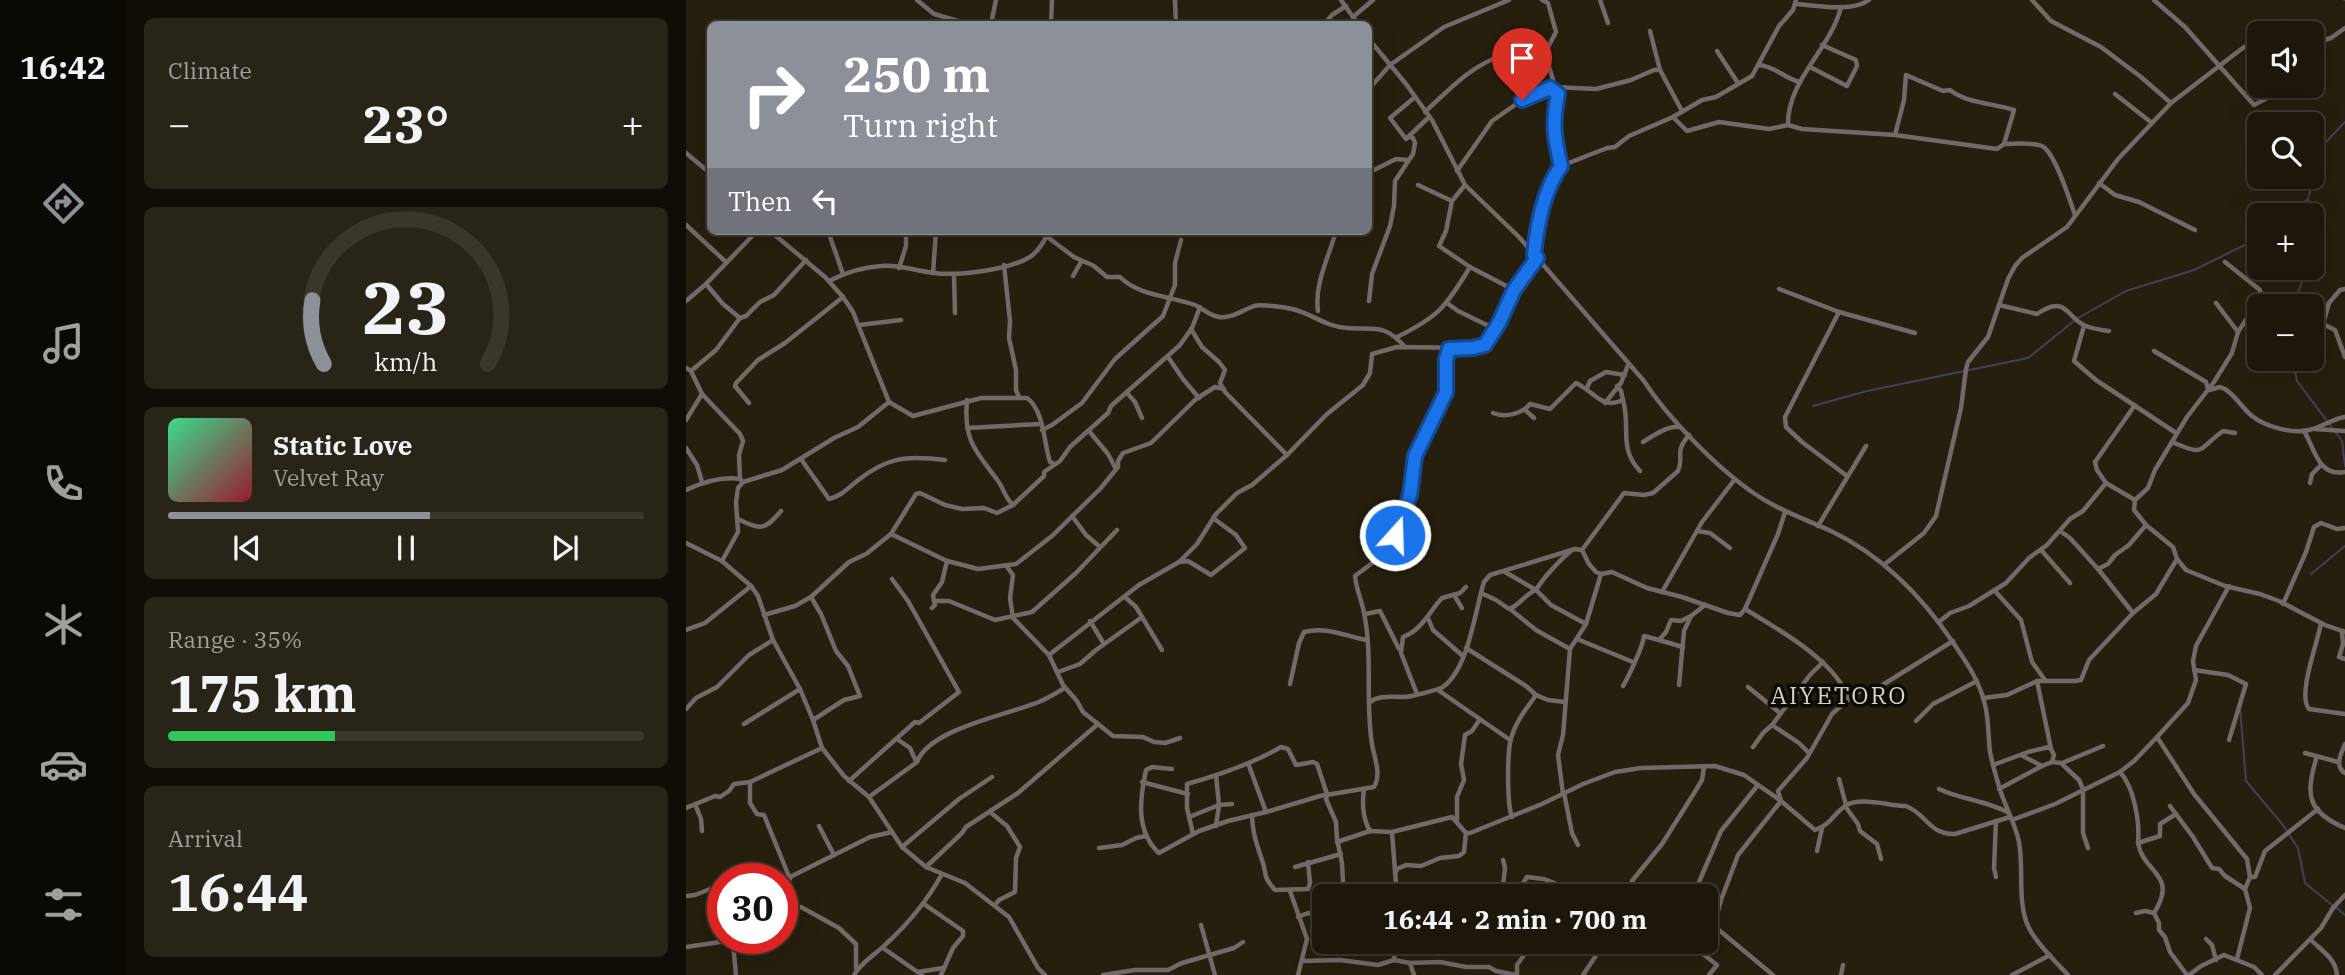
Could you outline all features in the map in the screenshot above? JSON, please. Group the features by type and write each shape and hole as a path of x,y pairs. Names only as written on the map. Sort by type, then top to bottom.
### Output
{"street":[{"path":"917,0 934,15 957,21"},
{"path":"992,21 996,0"},
{"path":"1051,21 1052,0"},
{"path":"1175,0 1176,21"},
{"path":"1341,0 1356,21"},
{"path":"1353,17 1373,0"},
{"path":"1372,86 1391,65 1444,27 1508,0"},
{"path":"1542,0 1548,4 1556,32 1545,53 1552,87 1558,94 1554,113 1554,136 1561,166"},
{"path":"1600,0 1608,23"},
{"path":"1049,655 1144,581 1179,562 1197,544 1213,518 1237,493 1252,485 1287,456 1328,414 1363,385 1370,373 1372,354 1397,347 1449,349 1485,345 1535,257 1539,223 1549,188 1561,166 1615,147 1629,135 1673,117 1702,100 1716,97 1752,76 1779,26 1796,2 1841,7 1864,4 1869,0"},
{"path":"2032,0 2051,22 2101,47 2171,103"},
{"path":"2154,0 2185,27 2247,97"},
{"path":"1327,21 1346,6"},
{"path":"1788,125 1788,109 1800,82 1832,32 1841,7"},
{"path":"2324,40 2345,28"},
{"path":"1650,31 1660,70 1682,111"},
{"path":"1372,43 1416,97 1465,184 1535,257 1689,435 1754,494 1857,545 1885,564 1910,588 1953,641 1977,681 1983,698 1993,765 2018,839 2023,908 2027,925 2068,975"},
{"path":"1810,67 1847,86 1857,66 1856,60 1822,45"},
{"path":"1885,564 1924,533 1936,516 1961,408 1968,362 1987,337 2008,279 2022,258 2056,235 2075,216 2099,183 2171,103 2244,47"},
{"path":"1717,51 1738,83"},
{"path":"1416,97 1390,118 1406,139 1468,71 1503,55"},
{"path":"1759,65 1773,68 1800,82"},
{"path":"1457,172 1492,121 1522,100 1552,87 1596,89 1660,70"},
{"path":"1895,135 1902,110 1906,75 1943,91 1950,90 1961,97 2014,110 2004,144"},
{"path":"2115,94 2152,123"},
{"path":"2248,98 2254,105 2267,98"},
{"path":"1673,117 1687,131 1719,122 1769,129 1788,125 1802,129 1895,135 1997,149 2004,144 2041,145 2048,150 2075,216"},
{"path":"1369,301 1373,274 1390,226 1395,181 1413,154 1415,143 1410,137"},
{"path":"686,153 707,170"},
{"path":"1372,171 1396,159 1409,160"},
{"path":"2099,183 2115,195 2139,202 2195,230"},
{"path":"1418,184 1452,201"},
{"path":"1465,184 1452,201 1446,231 1439,246 1469,267 1514,290"},
{"path":"686,225 726,262"},
{"path":"687,299 706,285 753,235"},
{"path":"776,235 829,281 843,297 859,325 889,401 913,416 967,400 1019,397 1032,401 1050,462 1056,463"},
{"path":"829,235 843,274"},
{"path":"899,268 906,246 906,235"},
{"path":"933,273 936,235"},
{"path":"829,281 843,274 882,265 954,275 1004,265 1030,257 1047,235"},
{"path":"1049,235 1081,261 1094,266 1107,277 1120,276 1129,285 1200,307 1220,317 1261,305 1290,308 1331,325 1378,328 1397,337 1406,347"},
{"path":"1318,311 1317,298 1335,235"},
{"path":"967,428 1052,425 1082,403 1115,359 1163,316 1175,285 1175,263 1181,240"},
{"path":"722,562 737,532 736,502 742,480 739,455 743,441 740,434 702,394 689,369 726,340 740,318 774,295 806,260"},
{"path":"1073,276 1081,261"},
{"path":"2225,262 2260,290 2261,297 2238,332 2232,353 2176,433 2148,488 2135,500 2134,510 2146,525 2173,547 2177,559 2195,576 2260,594 2344,632 2339,657 2345,659"},
{"path":"1004,265 1010,321 1009,338 1019,397"},
{"path":"1397,337 1441,311 1469,267"},
{"path":"954,275 955,313"},
{"path":"706,285 740,318"},
{"path":"1779,289 1839,312 1915,333"},
{"path":"2345,289 2340,290 2329,303 2323,324 2335,330 2345,357"},
{"path":"749,404 735,386 736,383 758,360 785,343 843,297"},
{"path":"1447,303 1496,329"},
{"path":"2216,303 2238,332"},
{"path":"1999,305 2037,314 2050,307 2064,307 2084,326 2109,331"},
{"path":"1044,472 1108,413 1111,406 1168,357 1191,330 1200,307"},
{"path":"1839,312 1785,417 1786,427 1847,476"},
{"path":"859,325 901,320"},
{"path":"2084,326 2074,361 2096,380 2176,433"},
{"path":"1191,330 1202,347 1220,362 1225,370 1220,383 1224,390 1287,456"},
{"path":"1172,769 1146,769 1142,782 1140,818 1152,847 1161,853 1193,834 1216,826 1327,794 1374,787 1378,781 1369,716 1370,669 1365,614 1355,579 1356,574 1377,561 1392,542 1410,495 1416,453 1446,392 1446,360 1449,349"},
{"path":"2154,351 2206,382 2208,390"},
{"path":"1168,357 1199,398"},
{"path":"1605,403 1625,375 1628,365"},
{"path":"1587,388 1590,381 1606,372 1625,375"},
{"path":"1493,413 1507,415 1525,410 1530,404 1550,409 1576,383 1587,388 1605,403 1616,404 1623,400"},
{"path":"1617,386 1622,391 1628,418 1625,426 1627,451 1632,463 1640,471"},
{"path":"891,534 947,561 978,569 1016,564 1100,489 1116,470 1123,453 1151,443 1214,387 1224,390"},
{"path":"2208,390 2220,387 2225,389 2250,415 2262,422 2290,430 2345,431"},
{"path":"1127,393 1135,402 1142,418"},
{"path":"686,420 702,394"},
{"path":"967,400 967,428 971,445 1013,505"},
{"path":"686,490 702,482 732,478 742,480 782,470 858,427 889,401"},
{"path":"2135,405 2095,462 2097,471 2106,483 2135,500"},
{"path":"1525,410 1534,418"},
{"path":"2312,429 2336,418 2345,417"},
{"path":"1643,442 1674,426 1683,428"},
{"path":"2304,430 2320,466 2329,472 2345,472"},
{"path":"1089,431 1108,454 1116,470"},
{"path":"2172,442 2190,451 2199,450 2208,446 2223,431 2235,433"},
{"path":"1582,550 1624,493 1653,493 1681,468 1679,449 1689,435"},
{"path":"1818,526 1866,446"},
{"path":"686,449 702,482"},
{"path":"801,458 829,499 839,496 873,469 894,460 914,456 945,460"},
{"path":"764,615 794,606 811,597 849,562 866,554 891,534 916,494 920,493 938,503 962,509 984,508 997,513 1013,505 1044,476 1048,456"},
{"path":"2310,483 2312,474 2320,466"},
{"path":"1662,592 1714,504 1735,479"},
{"path":"1938,623 1950,613 1969,606 2006,583 2029,558 2090,503 2106,483"},
{"path":"738,519 756,528 763,527 769,525 781,512"},
{"path":"1601,574 1612,572 1647,588 1740,614 1786,512"},
{"path":"1072,516 1086,535 1100,547"},
{"path":"1179,562 1188,561 1210,575 1245,548 1236,535 1213,518"},
{"path":"2283,604 2314,527 2321,523 2340,530 2345,528"},
{"path":"2098,569 2108,564 2129,545 2146,525"},
{"path":"934,601 949,601 995,620 1032,612 1076,573 1117,530"},
{"path":"1697,531 1710,533 1730,548"},
{"path":"2060,531 2070,538 2098,569 2133,613"},
{"path":"686,543 722,562 751,586 758,596 773,640 800,689 822,748 849,781 869,797 902,847 926,867 965,883 1009,917 1038,968 1045,975"},
{"path":"1370,703 1382,696 1392,698 1438,690 1452,677 1471,636 1484,582 1490,575 1575,549 1582,550"},
{"path":"1509,609 1517,606 1530,592 1536,590 1546,575 1575,549"},
{"path":"1582,550 1589,564 1601,574"},
{"path":"2041,550 2070,583"},
{"path":"1983,698 2018,691 2037,681 2081,680 2089,660 2133,613 2156,594 2177,559"},
{"path":"932,608 935,605 933,595 942,582 947,561"},
{"path":"1006,567 1013,575 1010,598 1013,618 1049,655 1065,688 1083,712 1113,736 1143,737 1165,743 1180,738"},
{"path":"1504,571 1536,590 1551,605 1586,624"},
{"path":"1578,845 1572,833 1563,793 1558,755 1563,735 1570,649 1586,624 1601,574"},
{"path":"849,781 915,722 919,723 959,692 908,601 892,579"},
{"path":"686,630 705,623 751,586"},
{"path":"1337,842 1370,831 1392,832 1452,817 1466,833 1471,834 1611,773 1629,769 1704,767 1728,769 1744,775 1782,801 1815,830 1825,826 1846,806 1858,802 1906,806 1913,809 1935,831 1955,834 2055,804 2120,772 2134,761 2188,703 2196,680 2193,661 2196,646 2229,586"},
{"path":"1401,653 1400,644 1403,637 1411,634 1442,598 1464,591 1466,587"},
{"path":"1995,591 2021,620 2032,662 2046,680"},
{"path":"1481,593 1570,649"},
{"path":"1454,595 1462,608"},
{"path":"811,597 836,651 848,666 860,696 844,700 813,720"},
{"path":"1125,597 1136,607 1162,650"},
{"path":"1659,640 1671,621 1691,617 1706,605"},
{"path":"1745,608 1824,662 1846,690 1848,700"},
{"path":"1365,614 1380,611 1417,694"},
{"path":"1058,672 1080,664 1142,617"},
{"path":"1428,617 1433,630 1462,656"},
{"path":"1679,685 1684,631 1691,617"},
{"path":"1090,621 1104,644"},
{"path":"2321,623 2308,668 2305,703 2309,709 2345,714"},
{"path":"1290,684 1304,632 1337,631 1367,640"},
{"path":"1623,687 1641,649 1644,636 1683,647"},
{"path":"1577,639 1633,662"},
{"path":"686,709 696,698 717,687 749,655 773,640"},
{"path":"1782,801 1778,791 1809,753 1832,714 1861,691 1876,689 1953,641"},
{"path":"1466,648 1536,695 1565,702"},
{"path":"1753,747 1810,675 1824,662"},
{"path":"2194,670 2228,675 2246,684 2229,740"},
{"path":"1916,721 1933,704 1977,681"},
{"path":"2037,681 2054,755 2052,762"},
{"path":"1748,687 1780,713"},
{"path":"869,797 917,762 919,755 955,729 1042,701 1065,688"},
{"path":"744,724 800,689"},
{"path":"1438,690 1510,740"},
{"path":"1512,817 1509,797 1510,740 1517,723 1536,695"},
{"path":"1457,822 1457,797 1464,780 1461,764 1463,743 1465,735 1472,731 1480,719"},
{"path":"926,867 966,827 1018,793 1098,724"},
{"path":"1772,725 1809,753"},
{"path":"2157,737 2194,794 2247,859 2250,877 2245,889 2250,908 2237,959"},
{"path":"897,739 910,748 917,762"},
{"path":"2345,744 2338,762 2341,771 2345,773"},
{"path":"1999,789 2042,766 2052,762 2062,763 2103,746"},
{"path":"1193,834 1187,784 1265,757 1281,747 1287,749 1296,765 1314,762 1317,764 1327,794 1326,799 1336,822 1344,884"},
{"path":"686,808 715,796 720,797 729,791 734,783 750,782 822,748"},
{"path":"1993,765 2021,754 2051,748"},
{"path":"2305,753 2338,762"},
{"path":"2021,754 2042,766"},
{"path":"2317,756 2309,782 2311,798 2325,817 2345,828"},
{"path":"1248,763 1266,812"},
{"path":"2062,763 2080,780 2083,789 2083,833 2088,848"},
{"path":"1631,884 1662,844 1696,790 1702,780 1704,767"},
{"path":"2120,772 2131,787 2140,854 2162,880 2162,901 2154,914"},
{"path":"1216,775 1219,805 1216,826"},
{"path":"902,847 959,799 992,776"},
{"path":"1839,779 1846,806 1860,831 1877,844 1881,859"},
{"path":"750,782 750,803 755,812 764,815 783,863"},
{"path":"1142,782 1188,794"},
{"path":"1698,884 1721,831 1758,785"},
{"path":"1364,789 1362,799 1370,831"},
{"path":"1939,789 1956,798 1995,805 2011,816"},
{"path":"1718,911 1738,855 1782,801"},
{"path":"695,804 702,831"},
{"path":"1189,817 1219,805 1233,804"},
{"path":"2170,806 2212,868 2219,869 2245,889"},
{"path":"2250,877 2255,877 2265,851 2318,809"},
{"path":"990,812 1007,826 1020,847 1016,858 1016,892 999,900 995,905"},
{"path":"2138,843 2160,836 2160,824 2176,814"},
{"path":"1252,816 1254,841 1262,861 1264,876 1275,890 1308,889 1308,862"},
{"path":"1996,821 1996,877"},
{"path":"819,826 834,855"},
{"path":"1817,851 1822,827"},
{"path":"798,875 870,837 892,832"},
{"path":"1392,832 1395,849 1393,884"},
{"path":"1395,874 1397,869 1406,865 1421,866 1440,858 1459,856 1464,852 1466,833"},
{"path":"1100,848 1122,845 1146,836"},
{"path":"1295,867 1341,854"},
{"path":"1503,860 1503,884"},
{"path":"855,973 871,955 883,948 909,922 924,904 942,874"},
{"path":"1522,884 1527,877 1556,884"},
{"path":"686,896 707,890"},
{"path":"1290,891 1307,939 1298,975"},
{"path":"2275,975 2311,940 2345,895"},
{"path":"924,904 963,931 963,936 953,948 941,975"},
{"path":"801,907 839,928 856,944 855,973"},
{"path":"2136,913 2145,911 2154,914 2159,930 2165,937 2166,946 2188,975 2200,966 2224,956 2254,967 2262,975"},
{"path":"1298,917 1312,914"},
{"path":"1201,925 1215,975"},
{"path":"1718,929 1773,975"},
{"path":"2206,939 2212,945 2216,960"},
{"path":"2311,940 2333,961 2337,975"},
{"path":"1103,975 1168,970 1234,948 1243,942"},
{"path":"686,947 733,943 736,975"},
{"path":"883,948 920,973 943,968"},
{"path":"1394,954 1394,960"},
{"path":"1301,961 1340,960 1378,965 1394,960 1440,962 1461,967 1489,967 1514,974 1525,954"},
{"path":"1583,975 1597,954"},
{"path":"1704,954 1717,965 1709,975"},
{"path":"2012,975 2050,955"},
{"path":"1410,962 1414,975"},
{"path":"1841,975 1843,965"}],"waterway":[{"path":"2303,203 2308,199 2324,144 2345,122"},
{"path":"2308,199 2309,203"},
{"path":"2078,318 2126,291 2194,270 2247,244"},
{"path":"2297,294 2303,280"},
{"path":"1813,406 1867,391 2028,358 2074,321"},
{"path":"2295,371 2297,381 2342,441 2345,466"},
{"path":"2311,574 2345,546"},
{"path":"2240,708 2246,781 2283,825 2298,848 2305,883 2332,905"},
{"path":"2337,908 2345,915"}],"district":[{"name":"AIYETORO","path":"1839,695"}],"route":[{"path":"1395,535 1410,495 1415,456 1446,392 1445,368 1449,349 1485,345 1499,323 1514,290 1537,258 1534,255 1539,223 1553,177 1561,166 1554,136 1554,113 1558,94 1550,88 1522,100"}]}
